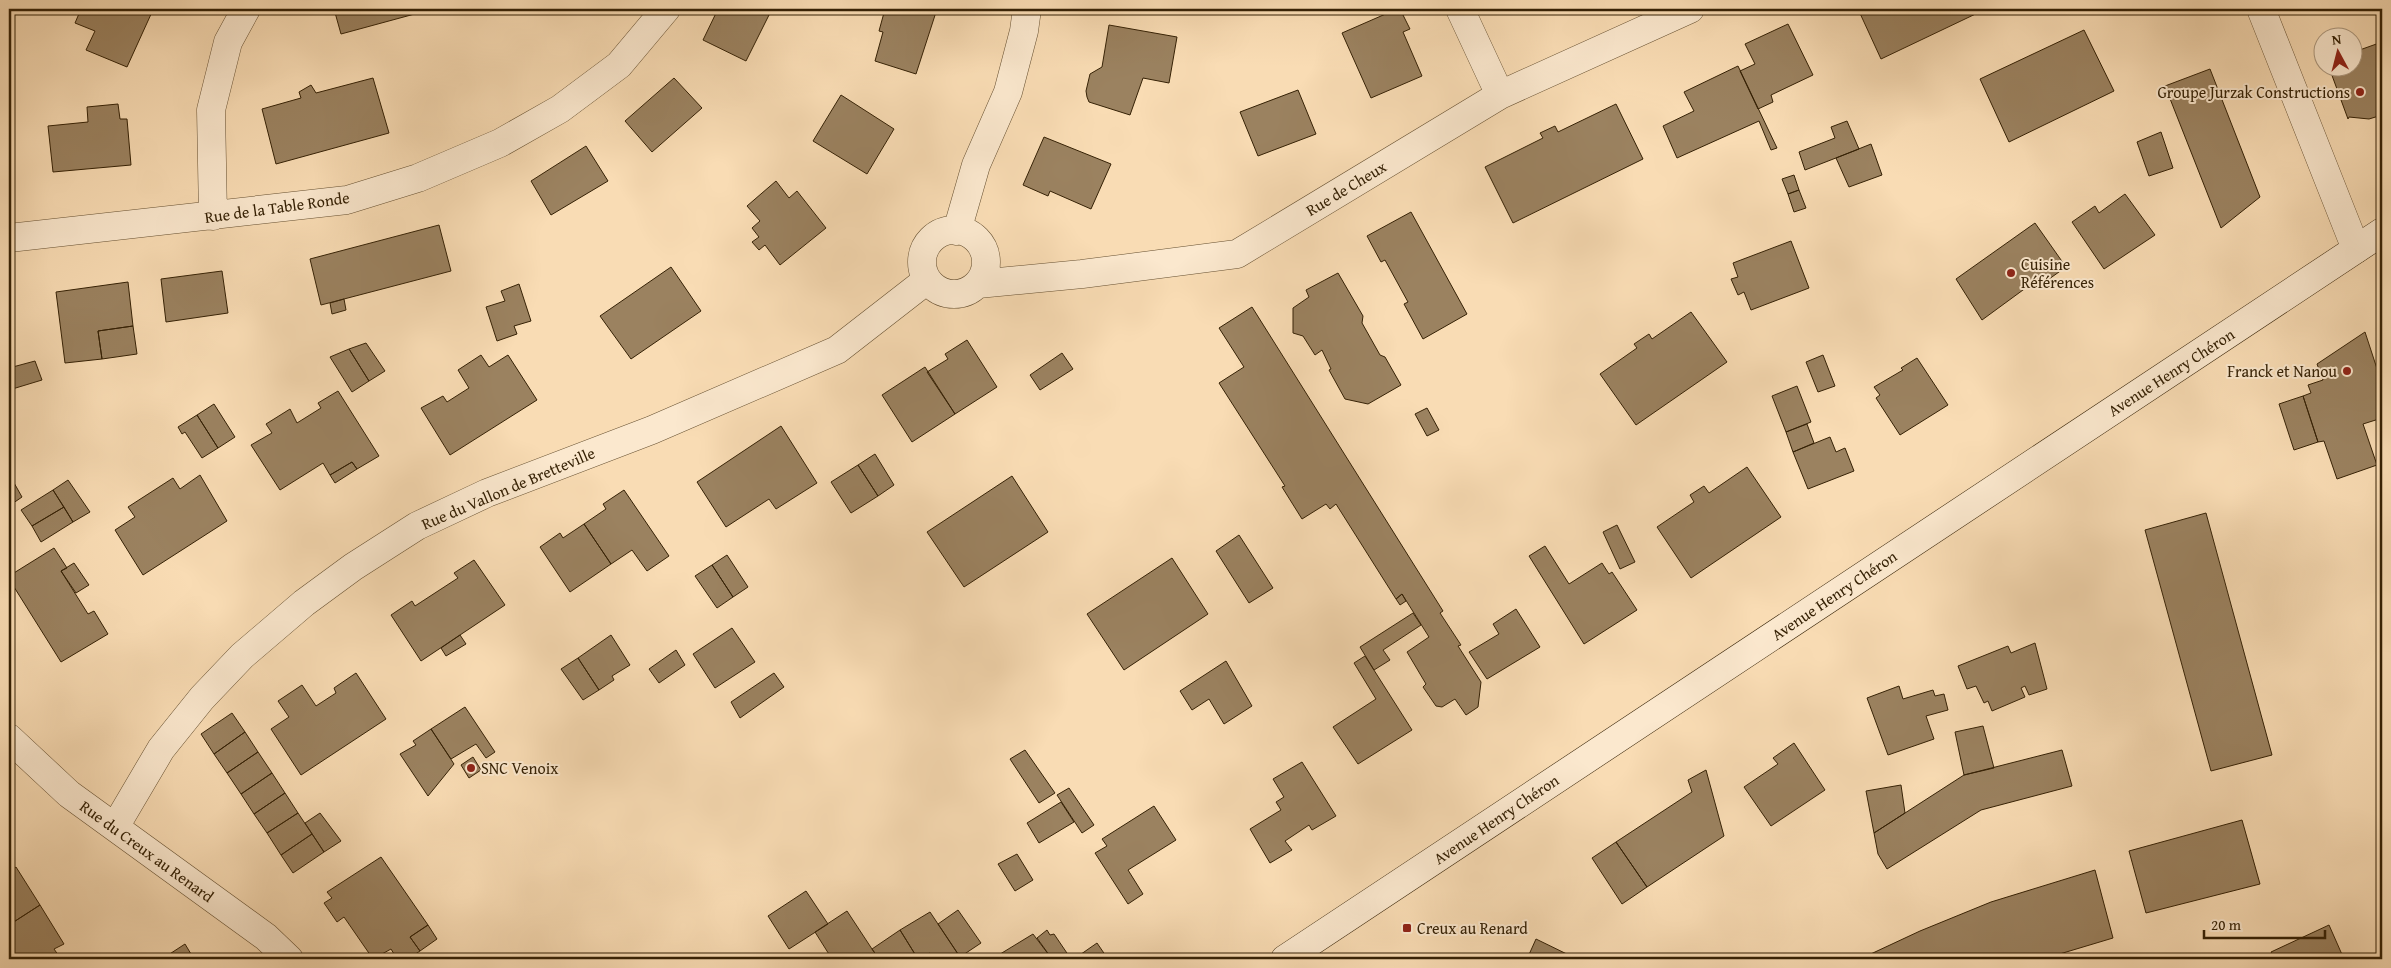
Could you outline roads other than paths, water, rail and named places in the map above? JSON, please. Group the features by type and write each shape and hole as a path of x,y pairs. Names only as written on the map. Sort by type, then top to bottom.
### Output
{"street":[{"path":"214,216 211,110 228,42 246,9"},
{"name":"Rue de la Table Ronde","path":"9,238 347,200 418,178 500,142 560,109 619,65 666,9"},
{"path":"958,230 976,164 1008,92 1028,9"},
{"path":"1460,9 1500,95"},
{"name":"Rue de Cheux","path":"978,284 1082,274 1237,254 1500,95 1690,9"},
{"path":"2261,9 2356,249"},
{"path":"946,230 958,230 974,237 986,256 984,274 978,284 962,294 951,294 934,288 927,280 922,270 921,259 925,248 936,235 946,230"},
{"name":"Avenue Henry Chéron","path":"1285,959 2382,232"},
{"name":"Rue du Vallon de Bretteville","path":"115,827 161,749 202,698 249,650 304,603 353,567 417,526 487,494 652,430 837,350 927,280"},
{"name":"Rue du Creux au Renard","path":"9,738 69,794 266,937 289,959"}],"place":[{"name":"Groupe Jurzak Constructions","path":"2360,92"},
{"name":"Cuisine Références","path":"2011,273"},
{"name":"Franck et Nanou","path":"2347,371"},
{"name":"SNC Venoix","path":"471,768"},
{"name":"Creux au Renard","path":"1407,928"}]}
